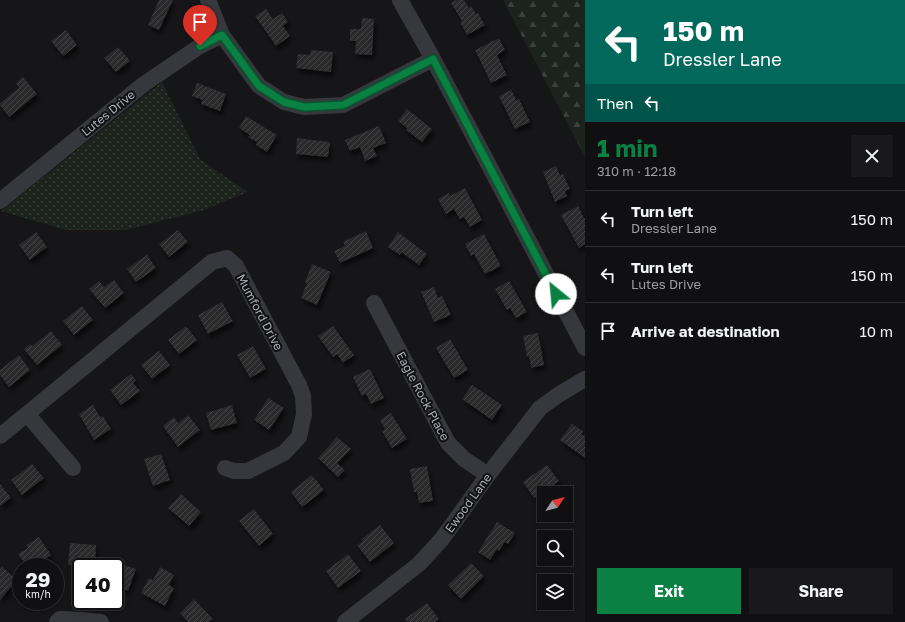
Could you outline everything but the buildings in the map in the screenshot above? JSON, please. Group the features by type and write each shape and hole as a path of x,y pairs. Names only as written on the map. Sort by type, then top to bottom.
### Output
{"street":[{"path":"208,0 222,35 259,86 284,102 304,107 343,105 433,59"},
{"path":"400,0 433,59 585,348"},
{"name":"Lutes Drive","path":"0,201 144,84 200,46 222,35"},
{"name":"Mumford Drive","path":"27,414 212,262 227,258 236,266 299,385 304,396 304,414 299,436 284,453 248,471 234,471 225,468"},
{"name":"Eagle Rock Place","path":"374,303 448,443 464,459 488,475"},
{"name":"Ewood Lane","path":"345,622 419,564 442,539 488,475 540,408 585,379"},
{"path":"0,436 27,414 73,468"},
{"path":"59,621 82,620 101,622"}],"green space":[{"path":"503,0 585,0 585,157"},
{"path":"162,82 200,159 248,192 204,210 125,230 66,230 1,211"}],"route":[{"path":"200,46 222,35 259,86 284,102 304,107 343,105 433,59 556,294"}]}
